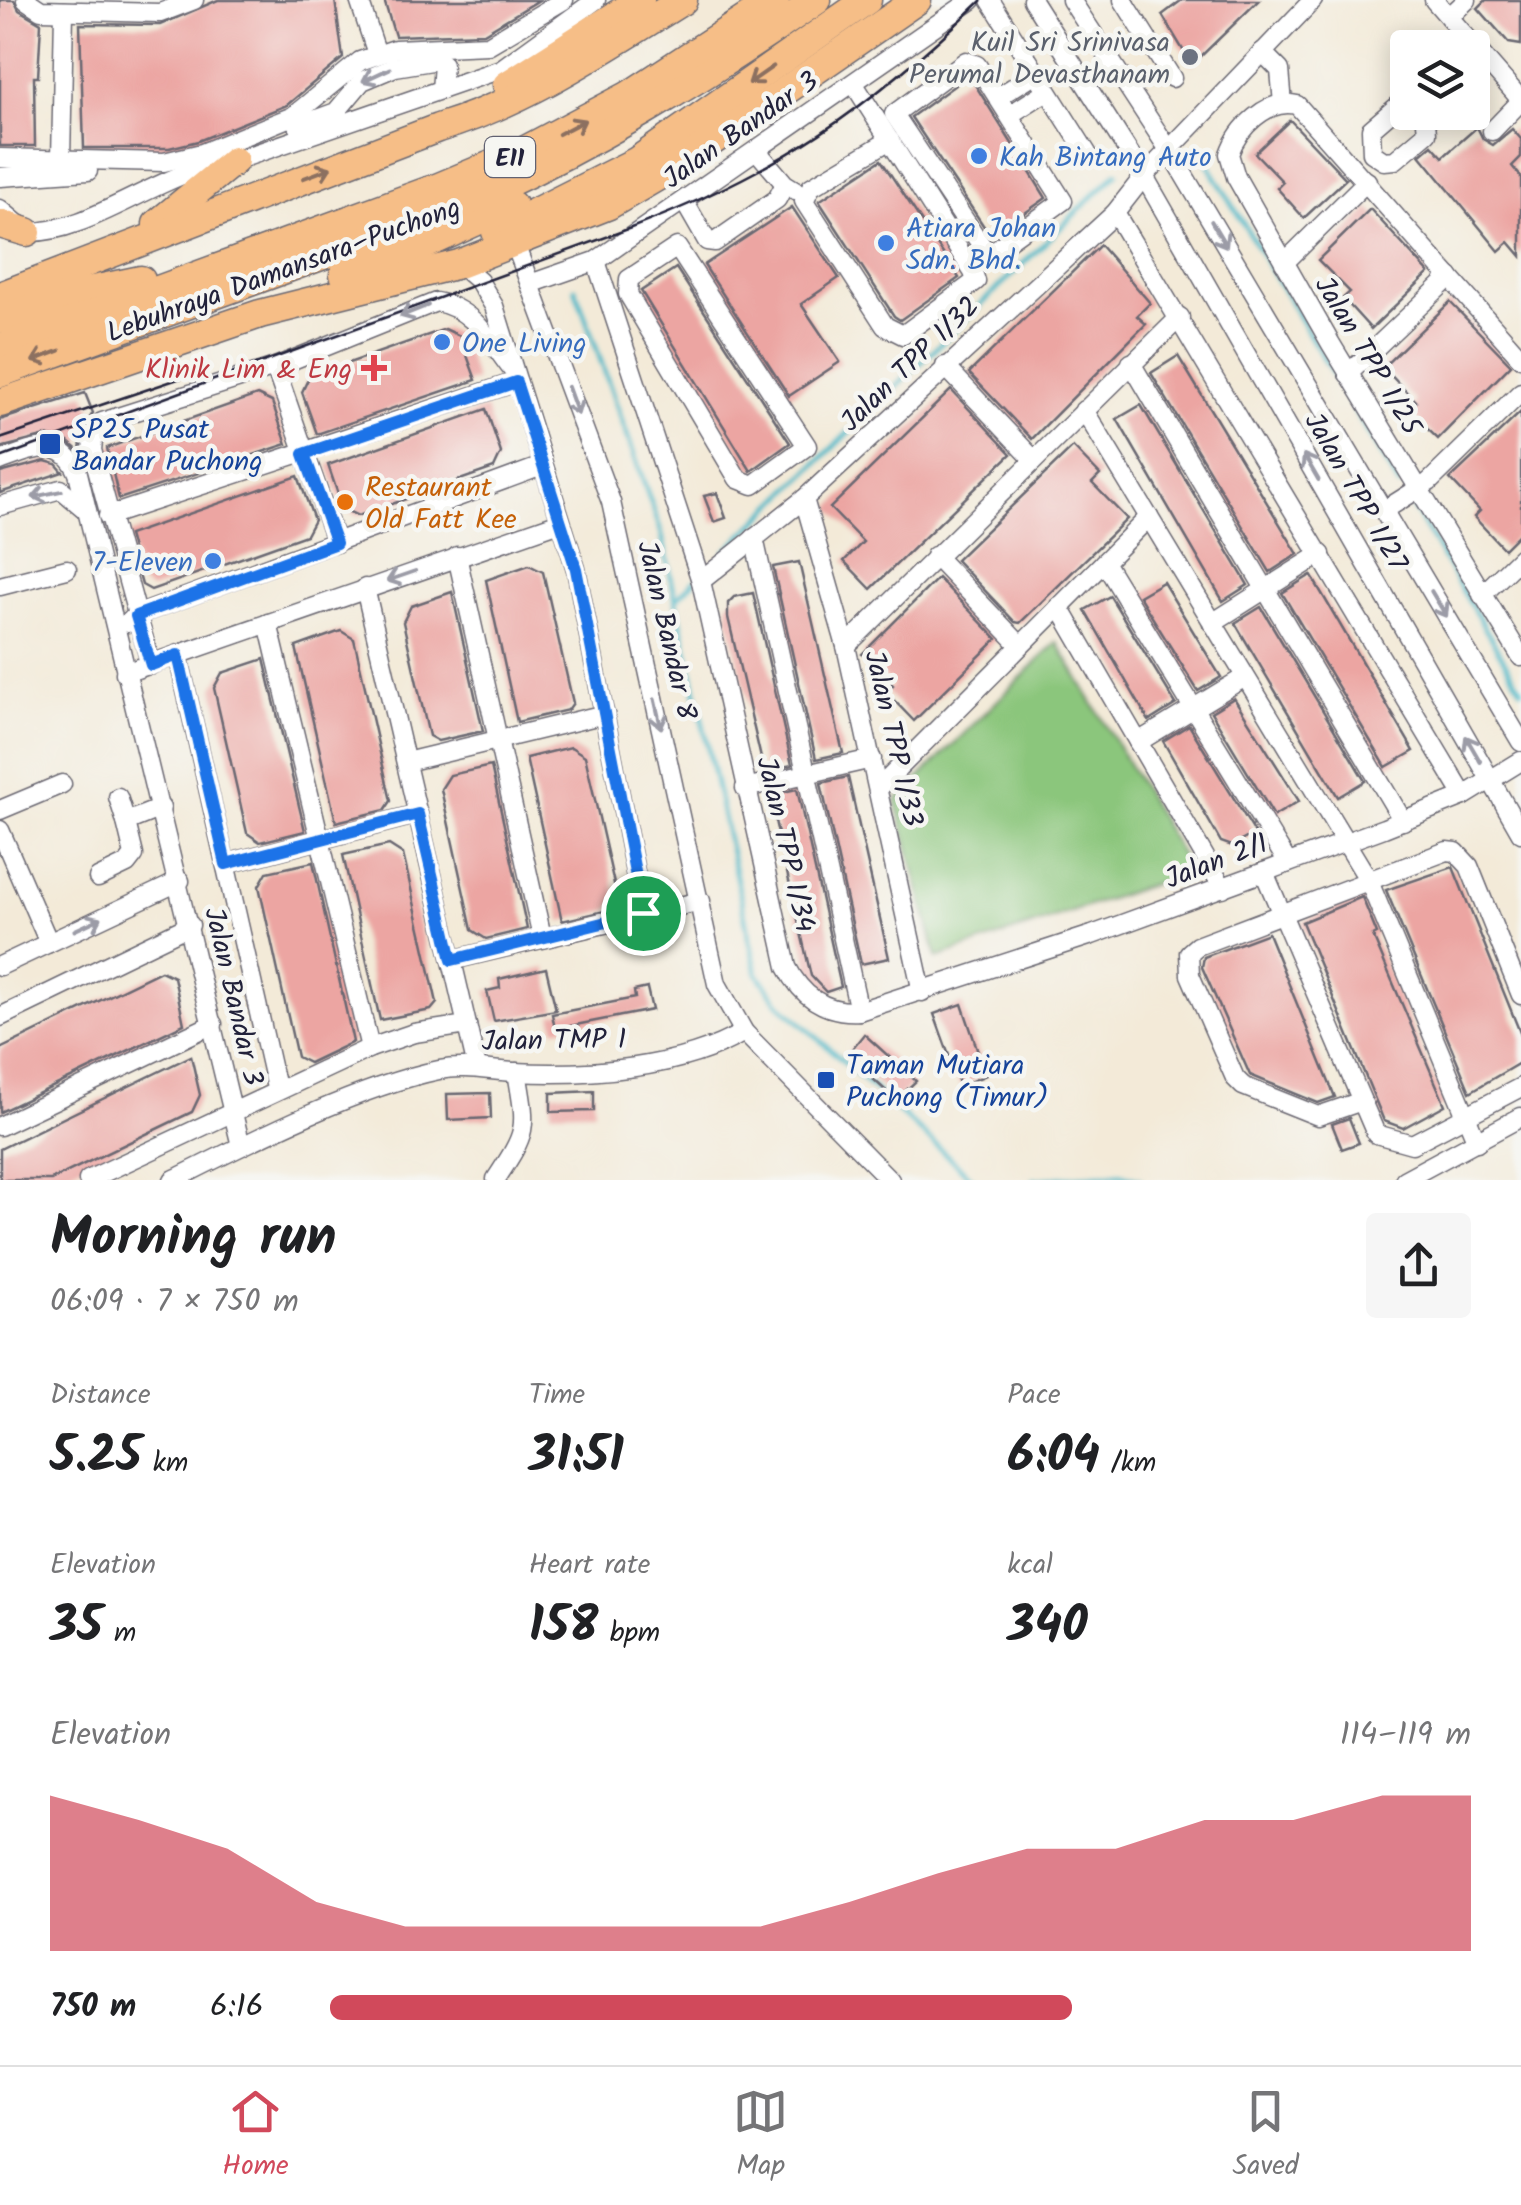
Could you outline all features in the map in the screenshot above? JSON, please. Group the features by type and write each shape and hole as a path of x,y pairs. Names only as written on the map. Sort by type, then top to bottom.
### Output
{"highway":[{"path":"501,69 568,33 616,0"},
{"path":"438,128 640,0"},
{"path":"0,296 438,128 490,112 557,78 684,0"},
{"name":"Lebuhraya Damansara–Puchong","path":"0,348 440,187 520,153 628,96 775,0"},
{"name":"Lebuhraya Damansara–Puchong","path":"0,374 458,206 531,174 718,70 817,0"},
{"path":"384,281 519,222 624,169 867,0"},
{"path":"0,403 260,314 459,264 608,205 679,164 917,0"},
{"path":"157,224 234,161"},
{"path":"260,314 338,276 407,253 505,211 531,174"},
{"path":"0,282 157,224 226,208"},
{"path":"0,319 74,294 221,264"}],"street":[{"path":"26,0 42,10 64,11 159,7 194,0"},
{"path":"359,0 377,54"},
{"path":"0,158 164,162 202,154 293,116 360,61 377,54 488,46 564,0"},
{"path":"0,209 13,228 47,230 188,169 234,161 501,69 596,0"},
{"name":"Jalan Bandar 3","path":"530,284 596,261 972,0"},
{"path":"990,0 1086,153"},
{"name":"Jalan TPP 1/27","path":"1032,0 1144,176 1521,833"},
{"name":"Jalan TPP 1/27","path":"1071,0 1169,150 1521,742"},
{"path":"1123,0 1172,78"},
{"name":"Jalan TPP 1/32","path":"701,580 804,498 1115,212 1144,176 1313,0"},
{"path":"1434,0 1457,30"},
{"path":"1449,18 1467,0"},
{"path":"61,160 64,11"},
{"path":"1262,52 1280,70 1290,104 1367,181 1521,358"},
{"path":"0,177 150,168 233,150 336,112 362,80 395,67 438,60 443,64 441,90"},
{"path":"966,61 978,65 998,97 1063,201 988,255 894,114 966,61"},
{"path":"1490,72 1521,100 1492,131"},
{"path":"998,97 1036,73"},
{"path":"806,193 808,210 885,326 903,335 976,281 854,84"},
{"path":"1011,114 1047,91"},
{"name":"Jalan TPP 1/25","path":"1290,104 1267,108 1237,136 1229,154 1236,178 1348,374 1521,657"},
{"path":"1390,112 1370,130 1372,153 1384,162 1410,150 1427,130"},
{"path":"806,193 890,140"},
{"path":"757,152 785,184 806,193"},
{"path":"1284,263 1367,181"},
{"path":"684,201 707,241 715,242 777,199 785,184"},
{"path":"1115,212 1464,796"},
{"name":"Jalan Bandar 8","path":"515,244 611,502 717,984 744,1032"},
{"path":"677,247 808,446 753,485 745,484 738,479 665,357 628,294 629,279 677,247"},
{"name":"Jalan TPP 1/34","path":"596,261 701,580 787,967 794,981 821,1006 841,1012 859,1011"},
{"path":"459,264 488,293 576,569 643,913"},
{"path":"1348,374 1450,277"},
{"path":"151,665 92,450 94,432 102,422 275,367 436,302 454,305 470,315 515,377"},
{"path":"846,646 1180,317"},
{"path":"632,372 665,357"},
{"path":"1131,364 1402,821"},
{"path":"945,366 1034,460"},
{"path":"275,367 336,543"},
{"path":"108,516 304,454 515,377"},
{"path":"1384,511 1418,490 1521,392"},
{"path":"1084,410 1368,880 1477,1142"},
{"name":"Jalan Bandar 3","path":"0,461 46,446 66,454 78,473 116,640 180,880 241,1146"},
{"path":"116,640 136,616 542,466"},
{"path":"0,506 61,489 87,511"},
{"name":"Jalan TPP 1/33","path":"804,498 846,646 922,992"},
{"path":"879,788 1149,517"},
{"path":"125,673 560,522"},
{"path":"754,538 859,1011 922,992"},
{"path":"1212,623 1320,554"},
{"path":"457,556 501,739 542,938"},
{"path":"935,556 1020,646"},
{"path":"1482,595 1521,557"},
{"path":"1104,562 1288,863"},
{"path":"0,586 68,568"},
{"path":"365,588 477,1068"},
{"path":"1059,606 1223,888"},
{"path":"268,623 370,1048"},
{"path":"178,655 276,1088"},
{"path":"1138,742 1244,677"},
{"path":"406,762 604,714"},
{"path":"745,788 872,759"},
{"name":"Jalan 2/1","path":"922,992 1223,888 1402,821 1492,782 1521,761"},
{"path":"0,810 62,784"},
{"path":"98,878 128,864 134,855 118,798"},
{"path":"126,822 161,808"},
{"path":"226,864 418,814"},
{"path":"0,830 49,942"},
{"path":"1359,1102 1318,1116 1243,1086 1190,975 1189,954 1196,946 1447,851 1456,852 1470,866 1521,994"},
{"path":"1264,872 1359,1102 1376,1134 1402,1144 1467,1118 1521,1087"},
{"path":"0,966 180,880"},
{"path":"452,960 701,900"},
{"path":"0,1016 190,924"},
{"path":"0,1126 213,1024"},
{"path":"88,1180 276,1088 370,1048 414,1033 467,1024"},
{"path":"744,1032 890,1180"},
{"name":"Jalan TMP 1","path":"173,1180 241,1146 405,1079 443,1069 517,1072 632,1067 680,1060 744,1032"},
{"path":"496,1179 522,1139 526,1124 517,1072"},
{"path":"1404,1180 1521,1117"}],"green space":[{"path":"1057,642 1191,871 937,958 896,801"}],"building":[{"path":"0,0 14,0 19,10 41,23 38,77 34,77 35,146 0,146"},
{"path":"218,0 335,0 343,58 287,105 198,141 169,148 84,148 80,24 160,25"},
{"path":"384,0 539,0 484,33 395,36"},
{"path":"1182,0 1259,0 1192,65 1162,15"},
{"path":"1486,0 1521,0 1521,45 1509,43 1478,8"},
{"name":"Kah Bintang Auto","path":"969,75 1046,198 991,237 911,117"},
{"path":"1290,120 1346,179 1304,218 1277,188 1283,182 1255,153"},
{"path":"1512,129 1521,139 1521,157 1512,166 1521,177 1521,256 1509,242 1499,251 1420,155 1432,145 1443,157 1474,130 1493,145"},
{"name":"Atiara Johan Sdn. Bhd.","path":"881,160 959,278 900,320 819,201"},
{"path":"792,207 839,278 801,304 840,362 789,396 704,265"},
{"path":"1370,209 1429,273 1371,329 1343,298 1350,292 1318,260"},
{"path":"1100,245 1150,303 1137,316 1146,324 1032,439 969,373"},
{"path":"676,268 790,443 751,471 641,291"},
{"path":"1450,302 1511,365 1438,439 1408,410 1416,402 1383,367"},
{"path":"445,329 460,336 476,380 317,434 302,392 309,377"},
{"path":"1178,356 1298,554 1270,572 1151,373"},
{"path":"951,390 1011,454 871,589 844,561 863,542 830,508"},
{"path":"85,393 93,413 82,430 80,452 68,442 46,436 0,448 0,420"},
{"path":"257,395 272,402 287,444 119,499 107,448"},
{"path":"1141,405 1248,585 1223,601 1117,419"},
{"path":"486,409 501,453 494,468 358,516 343,509 328,465"},
{"path":"1521,412 1521,532 1504,549 1474,517 1480,511 1450,479"},
{"path":"1073,447 1100,475 1092,483 1127,519 1020,623 1015,622 956,560"},
{"path":"45,461 56,464 63,472 0,493 0,473"},
{"path":"298,476 314,520 306,535 151,590 142,585 128,535"},
{"path":"717,493 726,518 714,522 704,496"},
{"path":"799,562 843,753 816,759 773,567"},
{"path":"529,565 543,572 573,703 568,710 517,722 486,580"},
{"path":"1311,575 1414,751 1386,767 1282,593"},
{"path":"938,578 997,639 914,721 886,692 893,685 862,654"},
{"path":"1163,582 1221,677 1198,691 1139,596"},
{"path":"452,592 483,731 438,741 429,736 403,622 411,606"},
{"path":"753,593 792,765 764,771 728,617 728,603 734,597"},
{"path":"1110,596 1176,704 1149,721 1085,610"},
{"path":"1261,607 1365,781 1338,797 1235,623"},
{"path":"341,631 354,639 391,801 385,810 336,822 296,647"},
{"path":"264,659 305,831 260,842 247,833 214,688 222,673"},
{"path":"1234,698 1299,801 1274,816 1211,712"},
{"path":"1189,725 1255,833 1232,846 1221,842 1163,741"},
{"path":"571,747 585,756 617,897 609,910 562,921 526,758"},
{"path":"491,766 527,929 486,939 472,930 441,789 450,775"},
{"path":"848,777 889,958 861,964 821,783"},
{"path":"797,789 841,987 826,992 811,976 769,795"},
{"path":"389,845 403,854 437,1003 431,1010 380,1020 343,855"},
{"path":"313,862 353,1042 309,1063 297,1057 259,886 267,872"},
{"path":"1453,867 1521,1035 1521,1062 1470,1092 1386,890"},
{"path":"1362,897 1377,934 1373,936 1445,1105 1403,1128 1384,1121 1302,922"},
{"path":"1268,933 1335,1097 1318,1103 1250,1075 1202,967 1204,957"},
{"path":"546,968 556,1010 494,1021 487,991 500,988 499,979"},
{"path":"161,971 174,977 184,1024 0,1112 0,1049"},
{"path":"647,988 652,1010 555,1029 552,1014 635,998 634,991"},
{"path":"962,1004 986,1075 960,1086 934,1014"},
{"path":"864,1034 916,1081 896,1100 847,1055"},
{"path":"191,1056 200,1095 192,1112 51,1180 0,1180 0,1149"},
{"path":"594,1091 594,1111 551,1112 551,1093"},
{"path":"490,1093 491,1118 448,1120 447,1094"},
{"path":"1349,1118 1359,1143 1342,1149 1332,1124"}],"waterway":[{"path":"1208,164 1399,485"},
{"path":"725,552 1117,173"},
{"path":"575,288 661,531 757,973 779,1003 974,1180"},
{"path":"1414,509 1521,689"},
{"path":"676,599 695,580"},
{"path":"1034,1180 1121,1174 1140,1180"}],"tram line":[{"path":"0,458 631,228 733,184 820,134 860,105 982,0"},
{"path":"0,439 199,372"}],"place":[{"name":"Kuil Sri Srinivasa Perumal Devasthanam","path":"1190,57"},
{"name":"Kah Bintang Auto","path":"979,156"},
{"name":"Atiara Johan Sdn. Bhd.","path":"886,243"},
{"name":"One Living","path":"442,342"},
{"name":"Klinik Lim & Eng","path":"374,368"},
{"name":"SP25 Pusat Bandar Puchong","path":"50,444"},
{"name":"Restaurant Old Fatt Kee","path":"345,502"},
{"name":"7-Eleven","path":"213,561"},
{"name":"Taman Mutiara Puchong (Timur)","path":"826,1080"}],"route":[{"path":"516,382 576,569 643,913 452,960 418,814 226,864 178,655 151,665 136,616 336,543 304,454 516,382"}]}
